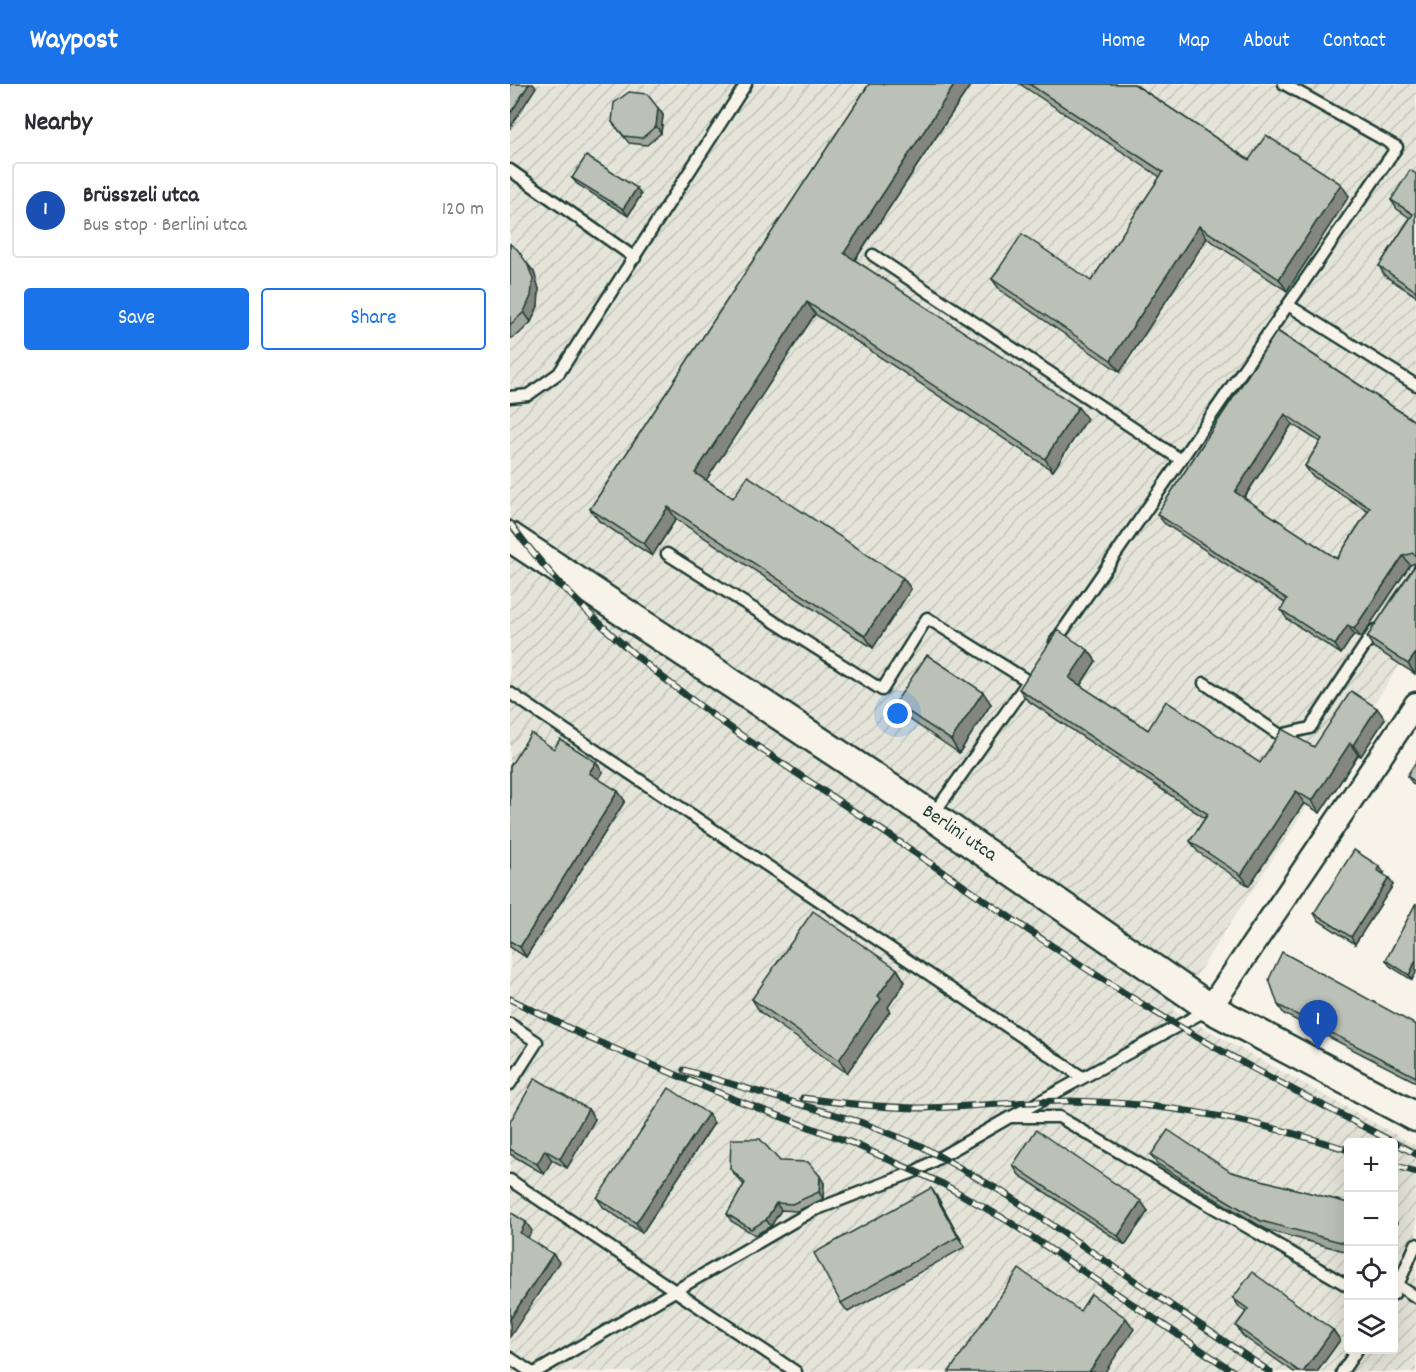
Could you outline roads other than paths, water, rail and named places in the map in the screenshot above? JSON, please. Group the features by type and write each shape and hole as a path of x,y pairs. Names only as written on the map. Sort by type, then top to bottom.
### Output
{"street":[{"name":"Berlini utca","path":"510,537 932,816 1210,1008 1416,1117"},
{"path":"1210,1008 1416,704"}],"lane":[{"path":"510,397 528,395 559,374 746,84"},
{"path":"1048,652 1397,147 1284,84"},
{"path":"510,170 635,258"},
{"path":"873,255 1181,460"},
{"path":"1288,305 1416,386"},
{"path":"667,554 882,690 927,618 1031,677 960,780 932,816"},
{"path":"1204,683 1281,735 1310,728 1383,619"},
{"path":"510,693 1082,1077"},
{"path":"536,1372 812,1211 916,1171 1210,1008"},
{"path":"510,1024 537,1042 510,1084"},
{"path":"1010,1118 1059,1117 1344,1284"},
{"path":"510,1180 796,1372"},
{"path":"1398,1285 1416,1244"},
{"path":"1398,1291 1416,1297"},
{"path":"1342,1372 1354,1354"},
{"path":"510,1358 531,1372"}],"railway":[{"path":"510,523 547,569 587,612 630,651 722,722 1041,939 1147,1007 1246,1065 1416,1154"},
{"path":"510,999 591,1039 731,1098 852,1143 943,1184 1008,1221 1234,1372"},
{"path":"684,1070 860,1122 921,1146 1006,1194 1270,1372"},
{"path":"803,1098 916,1108 1067,1101 1139,1105 1245,1122 1344,1149"},
{"path":"1398,1166 1416,1172"}],"place":[{"name":"Brüsszeli utca","path":"1318,1050"}]}
